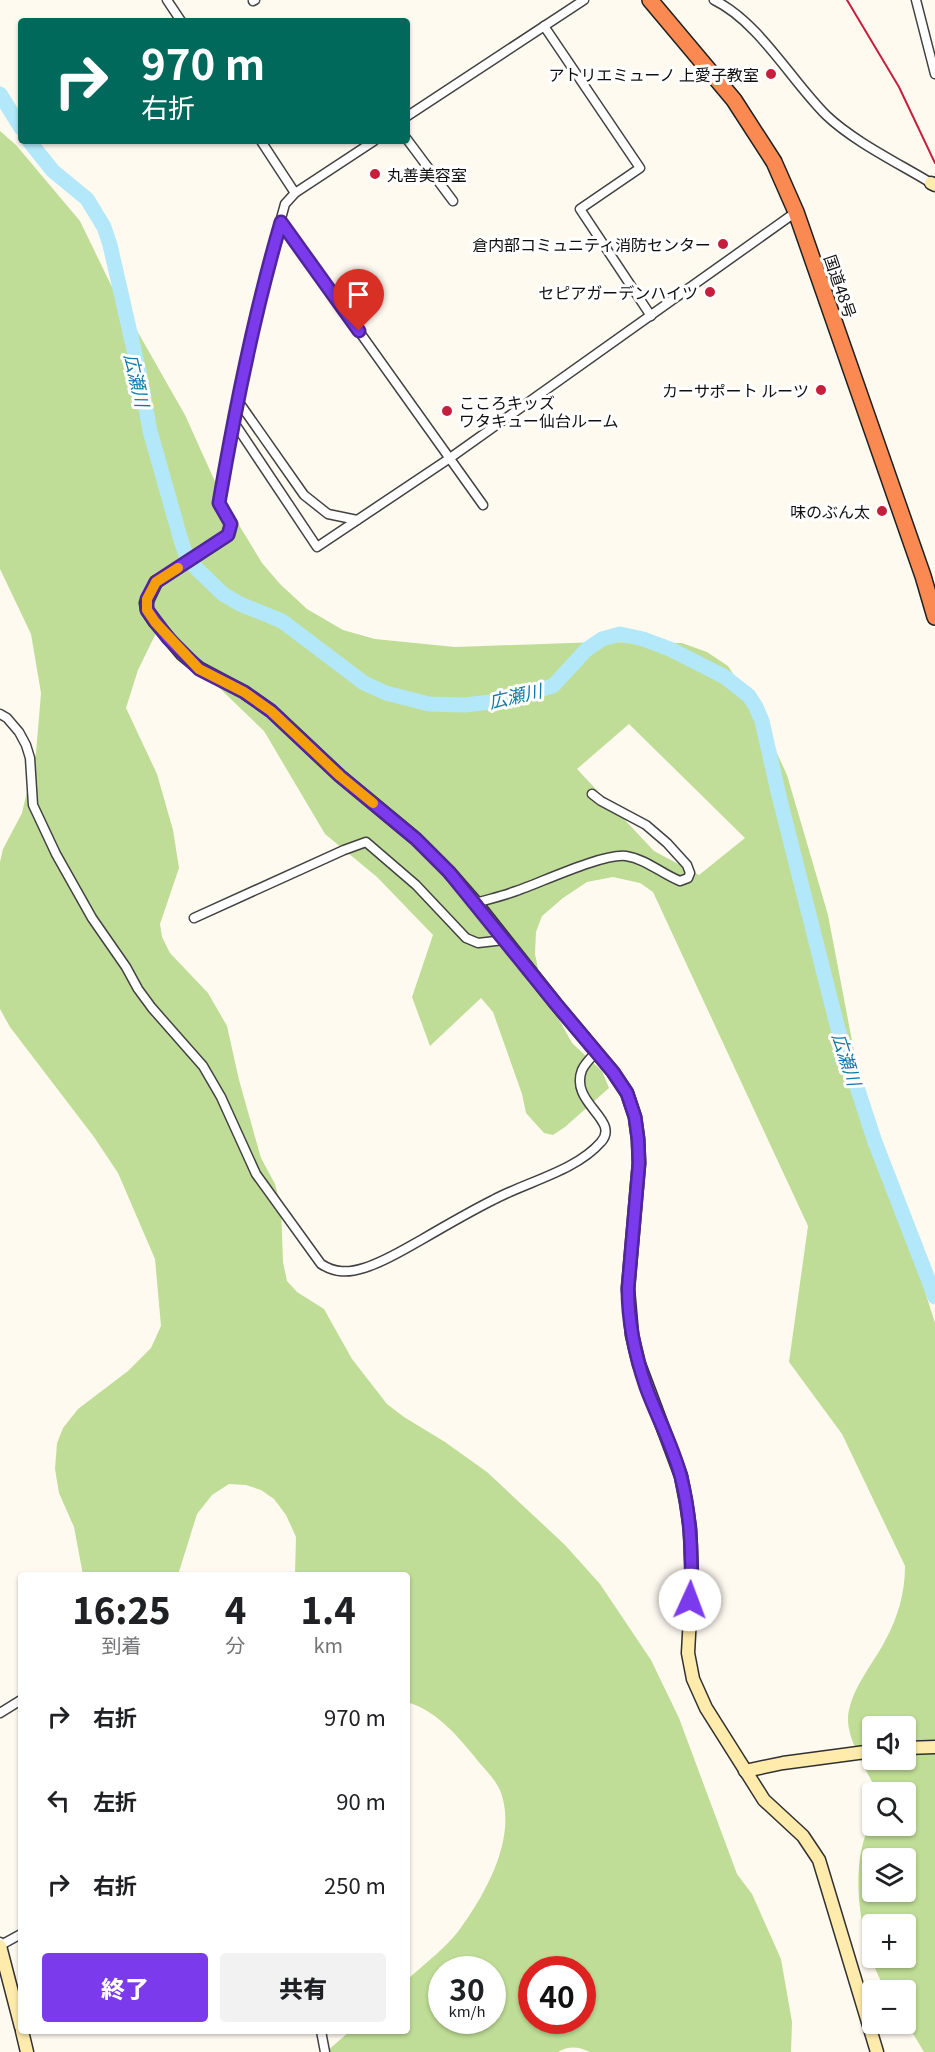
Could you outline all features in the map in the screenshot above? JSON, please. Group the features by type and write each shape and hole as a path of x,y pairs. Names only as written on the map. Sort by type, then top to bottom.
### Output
{"highway":[{"name":"国道48号","path":"650,0 734,100 774,162 796,212 929,574 935,617"}],"street":[{"path":"167,0 179,18"},
{"path":"410,114 584,0"},
{"path":"714,0 740,15 827,116 858,139 933,184"},
{"path":"916,0 935,74"},
{"path":"544,26 640,168 580,209 651,316"},
{"path":"410,143 453,201"},
{"path":"263,144 296,192"},
{"path":"363,144 296,192 285,204 269,262 233,421 219,503 231,524 228,535 156,582 147,599 147,610 182,654 199,669 244,692 271,711 340,776 416,839 449,872 613,1072 627,1093 635,1117 639,1163 628,1306 639,1364 681,1476 686,1502 690,1529 692,1580 687,1640 693,1679 706,1708 764,1800 803,1836 819,1860 877,2052"},
{"path":"233,421 317,546 450,458 796,212"},
{"path":"281,222 483,505"},
{"path":"238,401 309,500 328,514 357,520"},
{"path":"0,714 20,732 26,745 30,758 33,805 56,854 92,918 152,1008 203,1066 221,1096 256,1174 321,1264 331,1270 346,1272 365,1268 397,1254 495,1198 585,1156 603,1141 606,1132 605,1124 583,1096 581,1087 583,1068 596,1052"},
{"path":"476,903 615,856 627,856 640,860 680,882 688,878 690,873 687,865 667,843 646,825 592,794"},
{"path":"195,918 366,842 416,885 465,938 478,943 504,940"},
{"path":"0,1713 18,1702"},
{"path":"916,1748 935,1747"},
{"path":"745,1771 862,1752"},
{"path":"18,1935 0,1944 18,2014"},
{"path":"23,2034 27,2052"},
{"path":"322,2034 325,2052"}],"green space":[{"path":"0,131 16,145 80,221 111,285 185,415 222,497 262,563 280,584 307,609 343,630 375,639 455,647 598,642 682,643 707,652 728,666 759,714 787,775 828,915 862,1093 935,1323 935,2052 924,2052 913,2034 916,2034 916,1980 881,1980 875,1968 916,1968 916,1914 862,1914 862,1921 858,1881 862,1850 862,1902 916,1902 916,1848 862,1848 865,1836 916,1836 916,1782 872,1782 866,1770 916,1770 916,1716 862,1716 862,1761 851,1737 848,1720 849,1710 857,1689 894,1623 904,1586 905,1566 842,1434 789,1362 808,1226 653,892 640,883 613,877 587,882 542,916 536,932 535,954 542,988 572,1043 602,1071 609,1088 565,1127 553,1135 544,1133 526,1113 522,1094 493,1012 481,998 430,1046 412,997 433,935 377,877 325,834 264,731 158,629 138,670 126,708 157,774 173,830 179,868 160,924 162,937 170,953 208,993 227,1026 239,1080 261,1158 275,1184 281,1206 283,1262 287,1281 297,1292 324,1309 352,1359 387,1404 487,1472 565,1545 600,1584 651,1660 679,1718 737,1874 752,1894 781,1959 792,2022 791,2052 590,2052 566,2048 558,2052 326,2052 347,2034 410,2034 410,1977 428,1961 428,2034 506,2034 506,1956 434,1956 470,1915 489,1882 502,1846 505,1810 496,1783 460,1739 436,1717 410,1703 410,1572 295,1572 296,1537 286,1515 274,1499 261,1490 246,1485 229,1484 212,1495 197,1514 179,1572 82,1572 74,1527 59,1493 55,1469 57,1443 63,1428 78,1409 128,1371 151,1348 161,1326 155,1259 118,1173 94,1137 10,1027 0,1009 0,862 3,849 22,813 36,753 41,693 31,634 0,569","holes":["629,724 745,838 699,875 654,851 577,769"]}],"waterway":[{"name":"広瀬川","path":"0,94 18,123"},
{"name":"広瀬川","path":"31,144 53,171 87,199 104,227 140,376 150,431 180,537 186,555 223,594 240,604 282,621 364,683 386,693 429,704 464,705 499,701 553,686 586,650 602,639 620,634 643,639 670,649 725,677 749,696 762,721 838,1029 875,1142 935,1297"}],"railway":[{"path":"847,0 899,87 935,163"}],"slow traffic":[{"path":"178,568 156,582 146,603 147,610 168,638 199,669 244,692 271,711 340,776 373,803"}],"place":[{"name":"アトリエミューノ 上愛子教室","path":"771,74"},
{"name":"丸善美容室","path":"375,174"},
{"name":"倉内部コミュニティ消防センター","path":"723,244"},
{"name":"セピアガーデンハイツ","path":"710,292"},
{"name":"カーサポート ルーツ","path":"821,390"},
{"name":"こころキッズ ワタキュー仙台ルーム","path":"447,411"},
{"name":"味のぶん太","path":"882,511"}],"route":[{"path":"359,331 281,222 269,262 233,421 219,503 231,524 231,530 221,540 156,582 147,599 147,610 182,654 199,669 244,692 271,711 340,776 416,839 449,872 613,1072 627,1093 635,1117 639,1163 628,1306 639,1364 681,1476 690,1529 692,1580 690,1600"}]}
